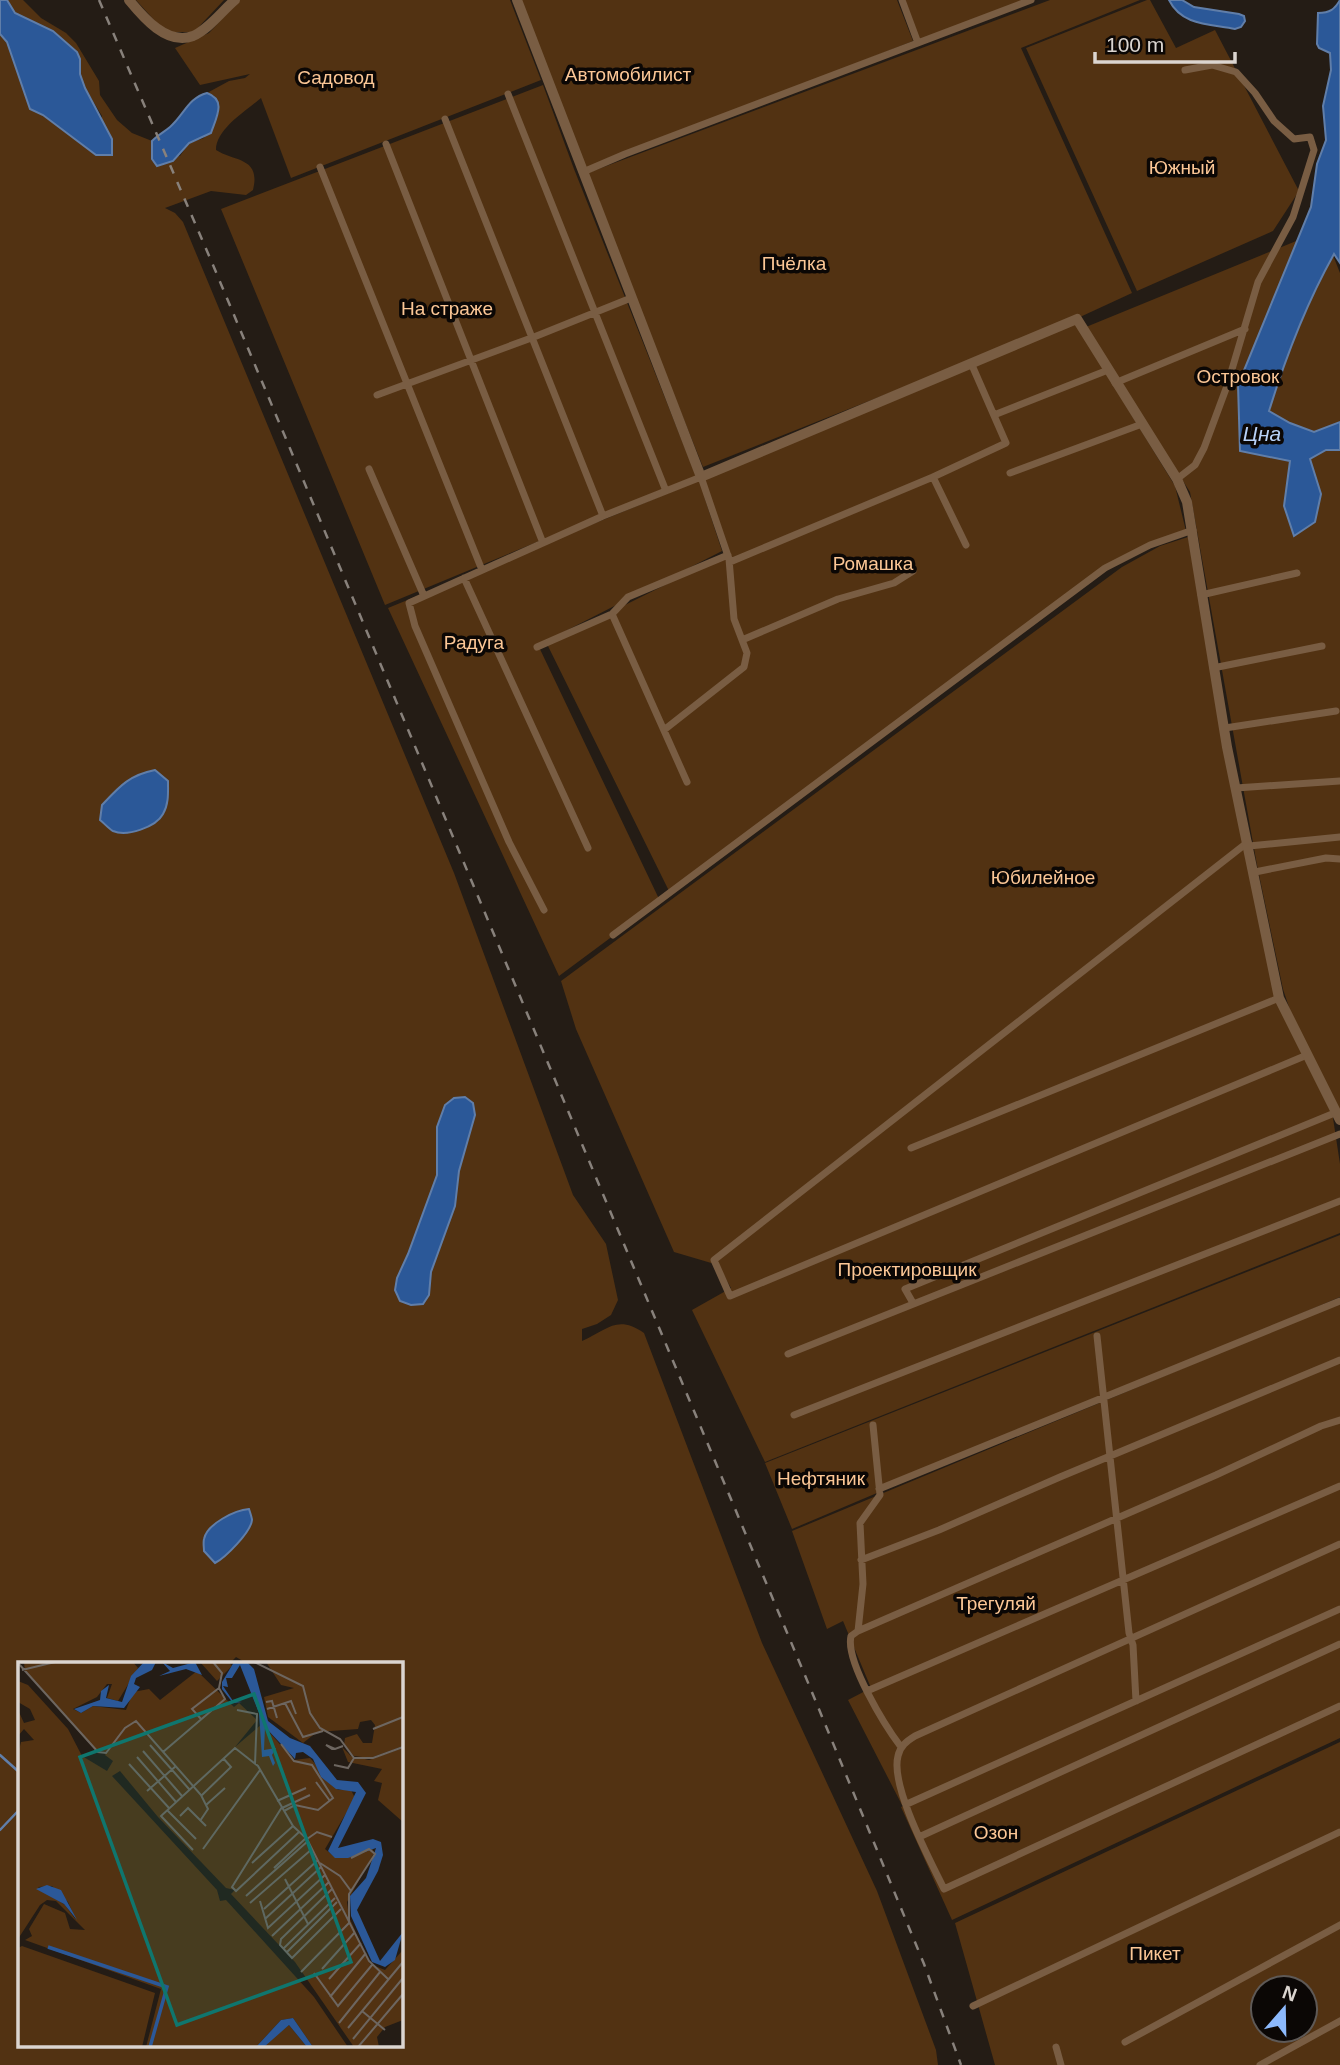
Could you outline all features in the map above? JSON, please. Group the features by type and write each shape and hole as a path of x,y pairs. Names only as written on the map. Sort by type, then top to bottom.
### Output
{"street":[{"path":"129,0 158,29 174,37 184,38 195,35 235,0"},
{"path":"517,0 701,477 729,558 734,619 747,653 744,667 664,730"},
{"path":"902,0 918,43"},
{"path":"583,172 1031,0"},
{"path":"1177,479 1195,465 1204,448 1245,330 1258,282 1293,217 1314,150 1310,137 1294,139 1275,121 1236,72 1212,65 1185,70"},
{"path":"508,94 666,491"},
{"path":"445,118 603,516"},
{"path":"386,144 543,542"},
{"path":"320,167 482,570"},
{"path":"377,395 631,298"},
{"path":"544,910 509,842 415,626 409,603 603,516 1077,319 1177,479 1187,502 1213,668 1279,998 1339,1116 905,1289 913,1303"},
{"path":"1115,383 1245,330"},
{"path":"537,647 612,614 628,597 933,477 1006,443 971,363"},
{"path":"994,415 1108,370"},
{"path":"1010,474 1142,424"},
{"path":"369,469 424,596"},
{"path":"933,477 966,545"},
{"path":"613,934 1105,568 1150,545 1193,530"},
{"path":"742,639 838,599 894,583 913,571"},
{"path":"1201,595 1297,573"},
{"path":"464,578 588,848"},
{"path":"612,614 687,782"},
{"path":"1213,668 1322,646"},
{"path":"1225,729 1336,711"},
{"path":"1236,788 1340,781"},
{"path":"1307,1055 730,1296 714,1260 1248,844 1340,837"},
{"path":"1255,872 1326,858 1340,859"},
{"path":"911,1148 1279,998"},
{"path":"788,1354 1340,1134"},
{"path":"794,1415 1340,1201"},
{"path":"879,1489 1340,1301"},
{"path":"1097,1336 1132,1640 1136,1701"},
{"path":"861,1560 939,1530 1340,1360"},
{"path":"901,1748 887,1729 867,1691 848,1646 851,1636 1321,1426 1340,1420"},
{"path":"858,1631 863,1584 860,1523 880,1495 873,1425"},
{"path":"867,1691 1340,1486"},
{"path":"1340,1544 915,1736 901,1748 897,1762 898,1776 919,1837 944,1889 1340,1706"},
{"path":"906,1804 1340,1609"},
{"path":"919,1837 1340,1644"},
{"path":"973,2006 1340,1832"},
{"path":"1125,2042 1340,1925"},
{"path":"1260,2065 1340,2021"},
{"path":"1056,2047 1061,2065"}],"green space":[{"name":"Садовод","path":"7,0 23,0 41,18 66,33 76,43 99,81 100,95 117,120 132,133 152,141 152,159 180,156 189,143 204,138 214,96 207,93 250,74 200,85 175,48 209,33 240,0 510,0 541,80 291,178 261,98 226,128 217,142 216,150 250,166 254,179 253,190 246,195 211,191 165,208 175,213 183,222 454,873 573,1195 606,1244 618,1300 611,1315 582,1329 582,1341 619,1324 635,1327 644,1333 762,1643 877,1891 936,2050 938,2065 0,2065 0,34 7,42 30,109 43,115 96,155 102,116 85,88 80,74 80,59 53,31 15,13","holes":["465,1097 455,1206 431,1272 429,1295 397,1278 437,1175 437,1127 445,1105 453,1098"]},
{"path":"136,0 224,0 194,32 165,32"},
{"name":"Автомобилист","path":"519,0 897,0 913,41 583,171"},
{"path":"903,0 1032,0 919,40"},
{"name":"Пчёлка","path":"1050,0 1140,0 1021,48 1132,293 1080,317 703,467 585,174"},
{"name":"Южный","path":"1150,0 1176,48 1215,30 1299,191 1273,231 1137,291 1026,48"},
{"name":"На страже","path":"543,85 696,476 385,605 221,209"},
{"name":"Островок","path":"1323,230 1340,273 1340,1111 1291,1013 1283,989 1257,865 1190,492 1086,327"},
{"name":"Ромашка","path":"1074,321 1175,486 1186,531 1119,561 669,891 547,644 729,553 704,496 722,551 538,645 660,901 559,976 388,608 698,481"},
{"name":"Юбилейное","path":"1188,537 1277,1002 1331,1105 1340,1164 1340,1233 765,1462 692,1310 731,1288 718,1265 674,1252 576,1029 561,981 1122,567 1160,546"},
{"name":"Нефтяник","path":"1340,1235 1340,1297 792,1529 765,1463"},
{"name":"Трегуляй","path":"1340,1303 1340,1607 902,1805 848,1700 871,1688 843,1621 827,1629 792,1531"},
{"name":"Озон","path":"1340,1610 1340,1738 952,1920 901,1807"},
{"name":"Пикет","path":"1340,1742 1340,2065 995,2065 955,1923"}],"water":[{"path":"0,0 7,0 15,13 53,31 77,52 85,88 112,139 112,155 96,155 43,115 30,109 7,42 0,34"},
{"path":"1169,0 1182,0 1194,7 1239,14 1244,16 1245,21 1241,27 1235,29 1198,22 1181,15"},
{"name":"Цна","path":"1340,0 1340,263 1334,254 1314,292 1282,370 1269,411 1314,432 1340,422 1340,450 1326,450 1310,459 1321,494 1315,522 1294,536 1284,506 1290,461 1240,451 1238,385 1311,207 1317,164 1326,140 1323,106 1331,70 1330,53 1319,48 1317,44 1318,13 1332,10"},
{"path":"207,93 217,100 218,105 211,133 189,143 173,161 157,166 152,159 152,141 170,127 195,99"},
{"path":"155,770 168,781 168,798 159,819 148,827 126,833 113,831 100,820 102,805 119,787 138,775"},
{"path":"465,1097 473,1103 475,1115 459,1171 455,1206 431,1272 429,1295 423,1304 411,1305 400,1301 395,1290 397,1278 437,1175 437,1127 445,1105 454,1098"},
{"path":"249,1509 251,1525 231,1550 215,1563 204,1551 206,1533 222,1519"}],"waterway":[{"path":"0,1755 18,1771"},
{"path":"0,1830 18,1811"}],"railway":[{"path":"99,0 213,265 809,1685 924,1964 961,2065"}],"park label":[{"name":"Радуга","path":"474,642"},
{"name":"Проектировщик","path":"907,1269"}]}
